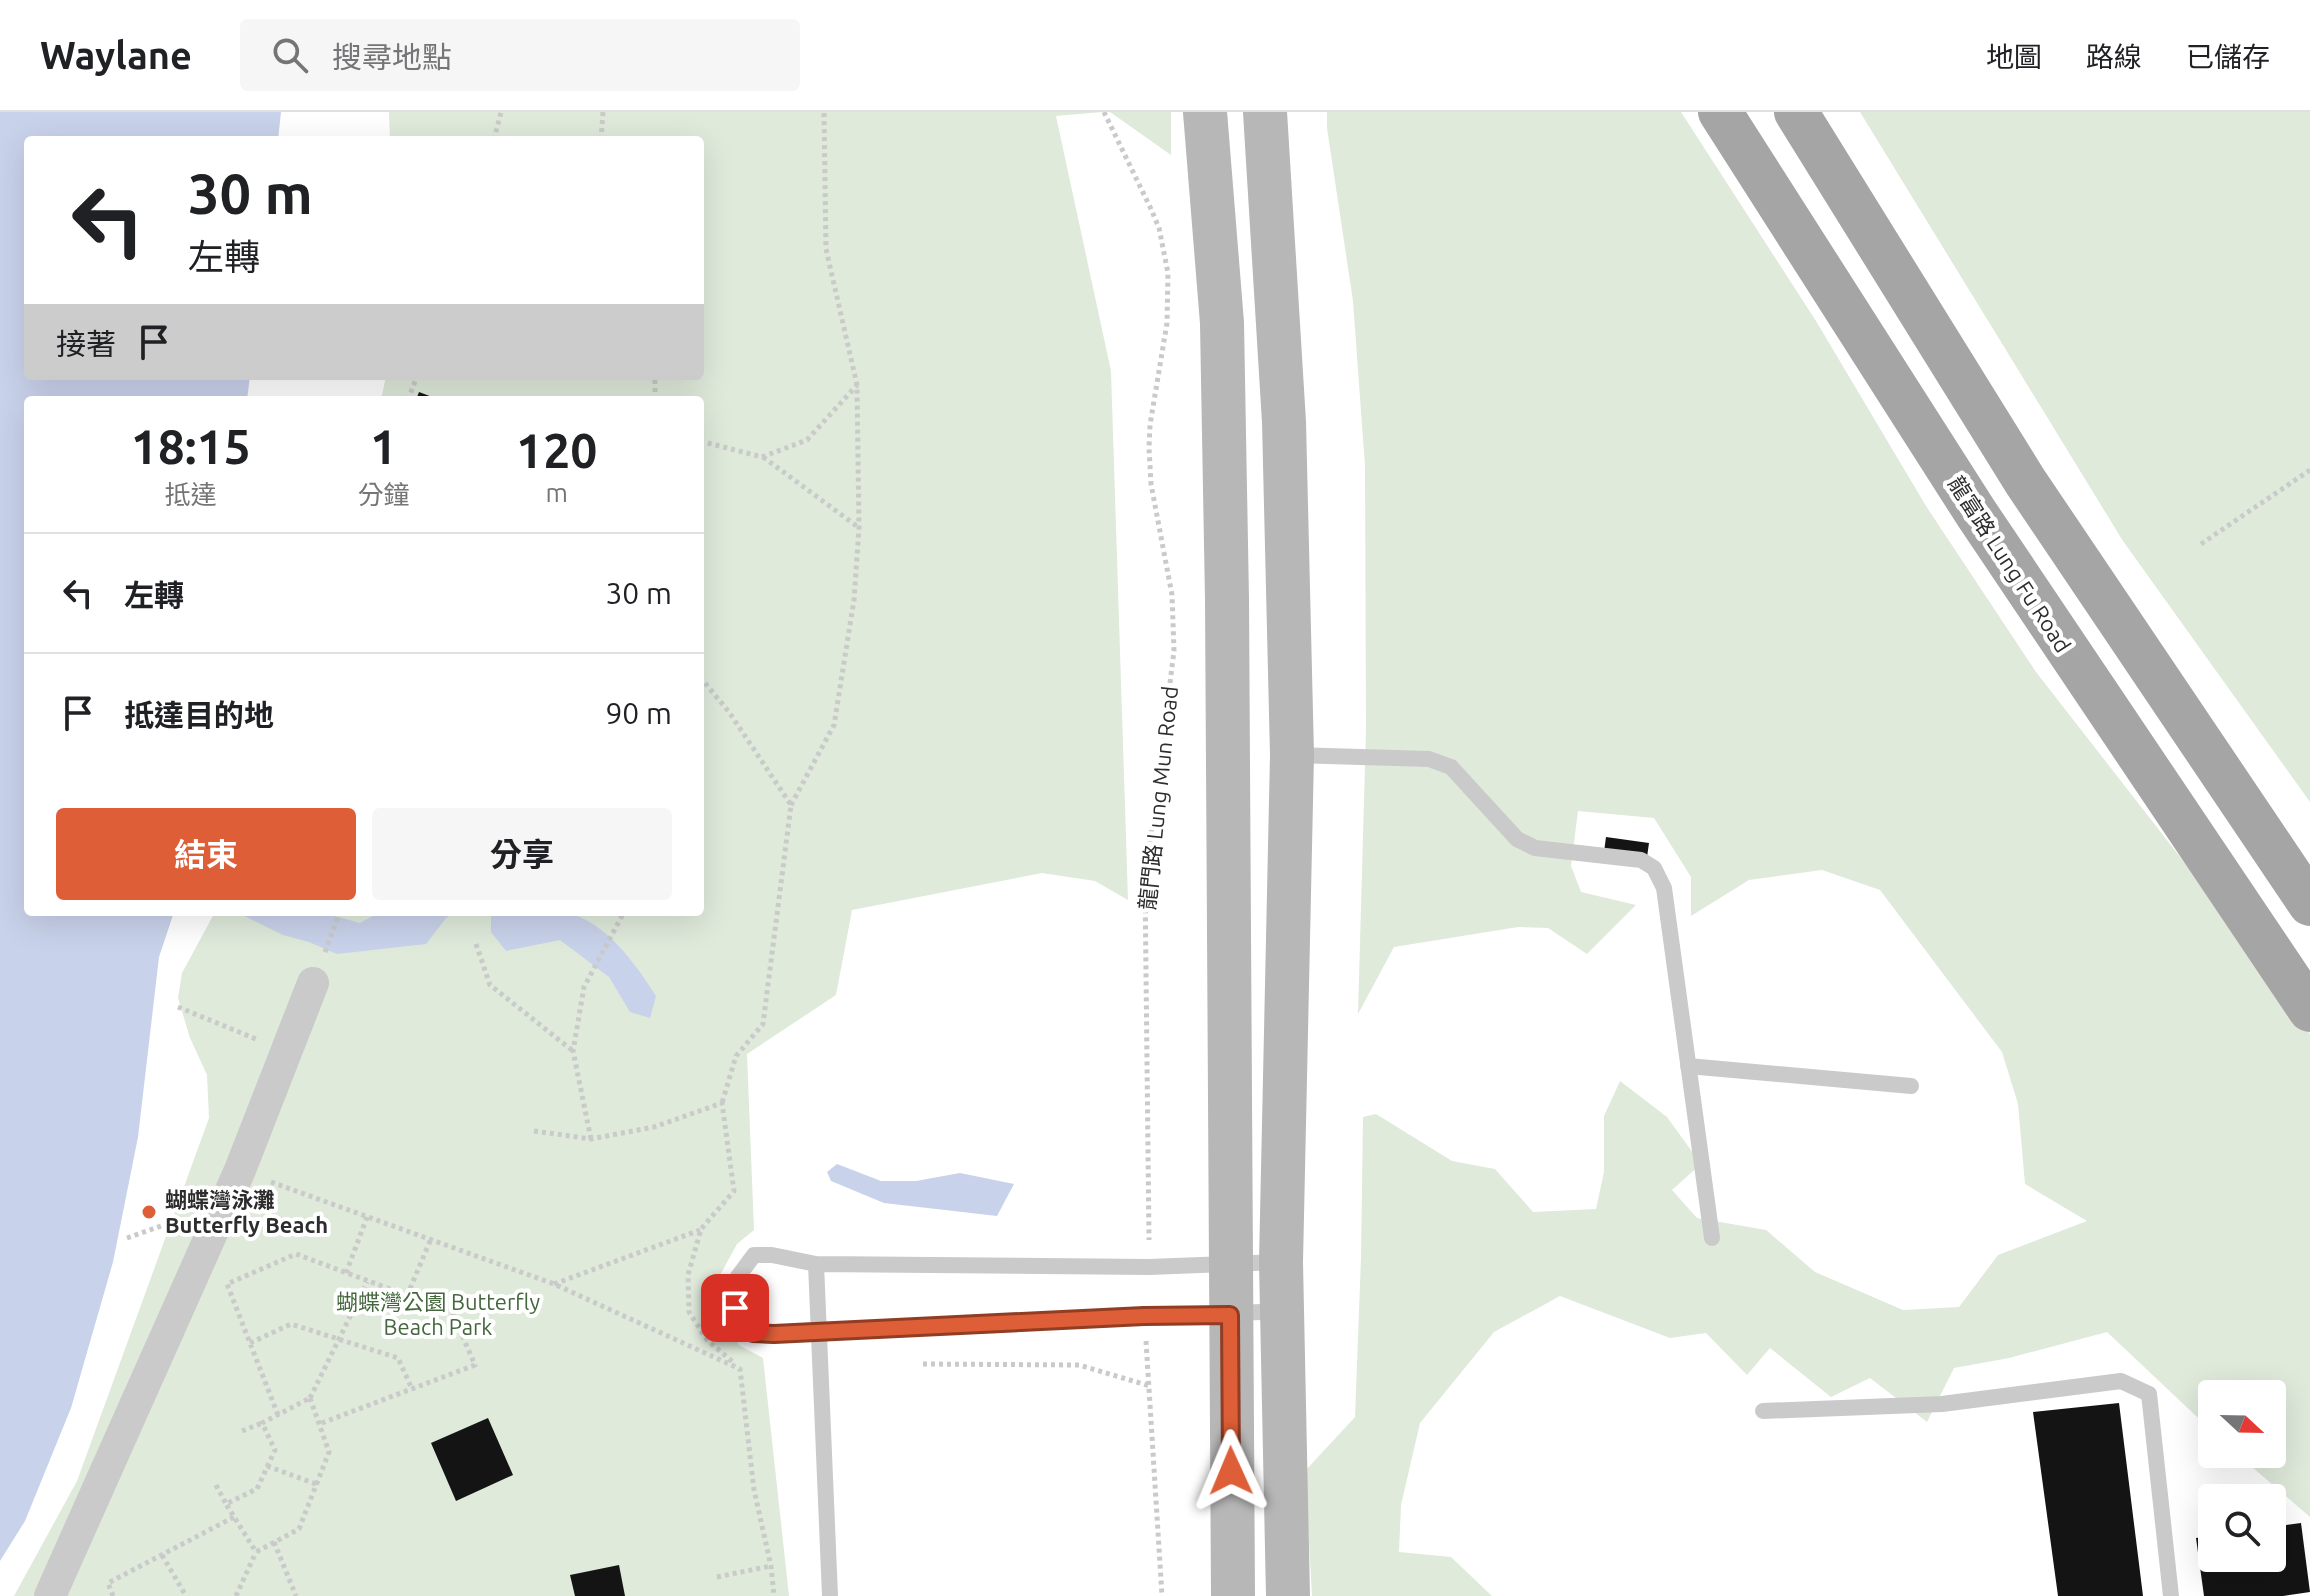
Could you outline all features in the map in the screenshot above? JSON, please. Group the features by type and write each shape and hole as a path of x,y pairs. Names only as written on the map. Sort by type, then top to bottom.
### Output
{"main road":[{"path":"1205,112 1222,339 1227,599 1233,1596"},
{"path":"1265,112 1284,422 1292,755 1281,1262 1288,1596"},
{"name":"龍富路 Lung Fu Road","path":"1720,112 1976,513 2310,1010"},
{"path":"1796,112 2025,481 2310,904"}],"street":[{"path":"50,1596 240,1170 313,983"}],"lane":[{"path":"1292,755 1429,759 1451,767 1517,839 1535,848 1641,860 1654,868 1664,888 1712,1238"},
{"path":"1688,1066 1911,1086"},
{"path":"1281,1262 1149,1267 816,1264 772,1255 754,1255 737,1278 735,1308 753,1333 819,1333 1282,1311"},
{"path":"816,1264 830,1596"},
{"path":"1763,1411 1942,1404 2121,1381 2149,1394 2171,1596"}],"path":[{"path":"495,136 501,112"},
{"path":"601,136 603,112"},
{"path":"774,1596 771,1566 754,1490 740,1369 707,1340 689,1312 688,1275 701,1229 734,1191 722,1103 736,1056 763,1024 791,805 834,725 854,600 859,528 857,385 826,249 824,112"},
{"name":"龍門路 Lung Mun Road","path":"1104,112 1159,228 1168,273 1167,323 1149,448 1151,484 1172,595 1174,651 1145,882 1149,1267"},
{"path":"762,457 807,440 857,385"},
{"path":"704,442 762,457 859,528"},
{"path":"2201,544 2310,470"},
{"path":"704,682 729,712 791,805"},
{"path":"313,983 338,916"},
{"path":"591,1139 573,1051 584,987 622,916"},
{"path":"476,944 490,985 573,1051"},
{"path":"178,1007 286,1052"},
{"path":"534,1131 591,1139 654,1127 722,1103"},
{"path":"240,1170 554,1284 740,1369"},
{"path":"346,1273 367,1217"},
{"path":"554,1284 701,1229"},
{"path":"407,1296 430,1241"},
{"path":"278,1415 227,1284 296,1254 452,1312 475,1365 319,1424"},
{"path":"242,1431 310,1398 367,1282"},
{"path":"1144,1316 1162,1596"},
{"path":"250,1343 291,1324 398,1358 412,1389"},
{"path":"923,1364 1079,1365 1150,1386"},
{"path":"236,1596 256,1552 299,1529 329,1452 310,1398"},
{"path":"226,1504 257,1489 275,1450 262,1423"},
{"path":"267,1466 316,1484"},
{"path":"216,1485 256,1552"},
{"path":"113,1596 108,1583 234,1517"},
{"path":"274,1542 296,1596"},
{"path":"162,1555 186,1596"},
{"path":"717,1577 771,1566"}],"green space":[{"name":"蝴蝶灣公園 Butterfly Beach Park","path":"389,112 1103,112 1056,116 1111,371 1128,900 1095,881 1042,873 852,910 836,995 747,1054 754,1230 737,1244 719,1277 720,1317 739,1345 763,1358 789,1596 14,1596 77,1481 209,1118 207,1075 190,1038 178,998 182,973 213,916 704,916 704,396 382,396 385,380 704,380 704,136 390,136"},
{"path":"1110,112 1171,112 1171,155"},
{"path":"1327,112 1681,112 1816,321 1926,506 2036,672 2258,957 2310,1034 2310,1517 2286,1496 2286,1484 2272,1484 2253,1468 2286,1468 2286,1380 2198,1380 2198,1418 2107,1332 2009,1358 1954,1368 1927,1422 1870,1378 1831,1397 1770,1348 1747,1375 1706,1333 1670,1338 1560,1296 1494,1332 1420,1423 1401,1505 1399,1552 1451,1557 1492,1596 1312,1596 1305,1471 1355,1417 1363,1117 1376,1114 1452,1161 1495,1169 1533,1212 1596,1209 1604,1172 1604,1116 1620,1081 1667,1117 1701,1164 1672,1190 1697,1218 1766,1230 1815,1272 1903,1310 1959,1307 1998,1255 2087,1221 2025,1184 2018,1104 2002,1052 1880,890 1822,870 1749,880 1691,916 1691,877 1654,818 1578,811 1571,866 1581,892 1636,905 1587,954 1548,928 1518,927 1394,947 1358,1014 1366,729 1365,466 1353,301"},
{"path":"1860,112 2310,112 2310,802 2123,541"}],"water":[{"path":"0,112 281,112 278,136 24,136 24,380 250,380 248,396 24,396 24,916 173,916 159,957 138,1137 113,1262 71,1408 25,1521 0,1561"},
{"path":"244,916 335,916 360,923 373,916 449,916 426,944 337,954 283,935"},
{"path":"491,916 580,917 607,934 639,970 656,996 650,1018 630,1012 609,977 560,940 506,951 491,932"},
{"path":"837,1164 881,1181 916,1181 960,1173 1014,1184 997,1216 884,1203 831,1181 827,1172"}],"building":[{"path":"1606,837 1649,843 1647,857 1604,852"},
{"path":"2119,1403 2143,1596 2058,1596 2033,1412"},
{"path":"488,1418 513,1475 456,1501 431,1443"},
{"path":"2301,1523 2310,1592 2283,1596 2204,1596 2201,1572 2286,1572 2286,1525"},
{"path":"619,1565 625,1596 575,1596 570,1575"}],"place":[{"name":"蝴蝶灣泳灘 Butterfly Beach","path":"149,1212"}],"route":[{"path":"735,1308 753,1333 774,1334 1144,1316 1230,1315 1231,1471"}]}
